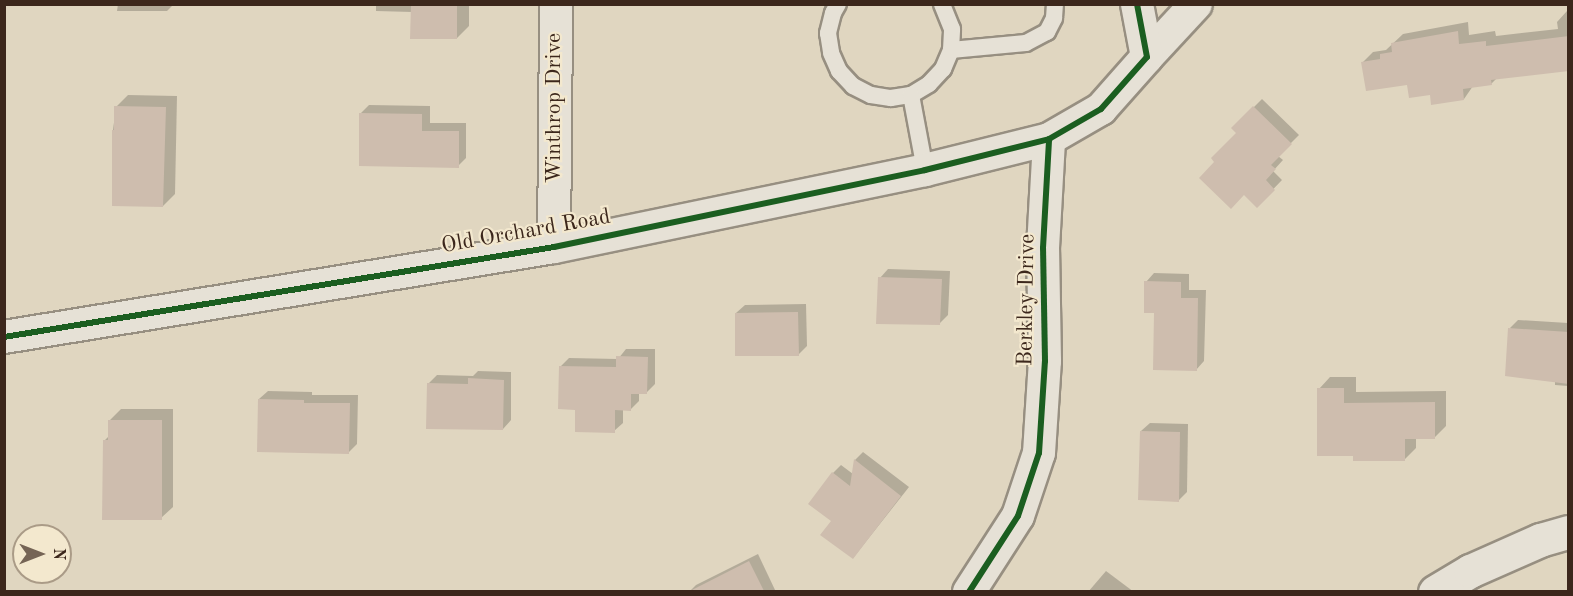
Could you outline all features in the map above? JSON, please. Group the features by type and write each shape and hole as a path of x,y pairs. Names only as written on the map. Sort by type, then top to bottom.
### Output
{"street":[{"name":"Winthrop Drive","path":"554,248 555,4"},
{"path":"1137,4 1148,57"},
{"path":"1049,139 1101,109 1196,4"},
{"name":"Old Orchard Road","path":"4,337 554,248 926,170 1049,139"},
{"name":"Berkley Drive","path":"969,591 1018,516 1039,453 1045,361 1043,248 1049,139"},
{"path":"1435,591 1470,571 1520,549 1569,532"}],"lane":[{"path":"838,4 828,33 831,53 839,71 854,86 871,95 891,98 912,94 929,84 943,69 951,50 952,29 942,4"},
{"path":"951,50 1026,43 1047,32 1054,18 1055,4"},
{"path":"912,94 926,170"}],"building":[{"path":"411,4 457,5 457,39 410,39"},
{"path":"1458,31 1459,44 1486,41 1486,46 1569,36 1569,71 1491,80 1492,85 1463,89 1464,100 1431,105 1430,95 1409,98 1407,85 1366,91 1361,62 1380,59 1380,54 1392,52 1391,43"},
{"path":"114,106 166,107 163,207 112,206"},
{"path":"1253,106 1292,144 1271,165 1276,169 1266,180 1275,190 1257,208 1244,195 1231,209 1199,178 1214,162 1211,158 1236,133 1231,128"},
{"path":"359,113 422,114 422,131 459,131 459,168 359,166"},
{"path":"878,277 942,279 940,325 876,324"},
{"path":"1144,281 1181,282 1181,298 1198,298 1197,371 1153,370 1154,313 1144,313"},
{"path":"798,312 799,356 735,356 735,313"},
{"path":"1508,328 1569,332 1569,384 1505,376"},
{"path":"616,356 648,357 647,394 631,394 631,411 615,410 615,433 575,432 575,410 558,409 559,366 616,367"},
{"path":"468,378 504,380 503,430 426,429 427,383 468,384"},
{"path":"1317,388 1344,388 1344,403 1435,402 1435,439 1405,439 1405,461 1353,461 1353,456 1317,456"},
{"path":"258,399 304,400 304,403 350,403 349,454 257,452"},
{"path":"108,420 162,420 162,520 102,520 103,440 108,440"},
{"path":"1140,431 1180,432 1179,502 1138,500"},
{"path":"854,459 901,496 853,559 820,535 831,521 808,504 832,472 850,486"},
{"path":"749,561 764,591 690,591"}],"cycle path":[{"path":"969,592 1018,516 1039,453 1045,361 1043,248 1049,139 1101,109 1147,57 1137,4"},
{"path":"4,337 554,247 925,170 1049,139"}]}
